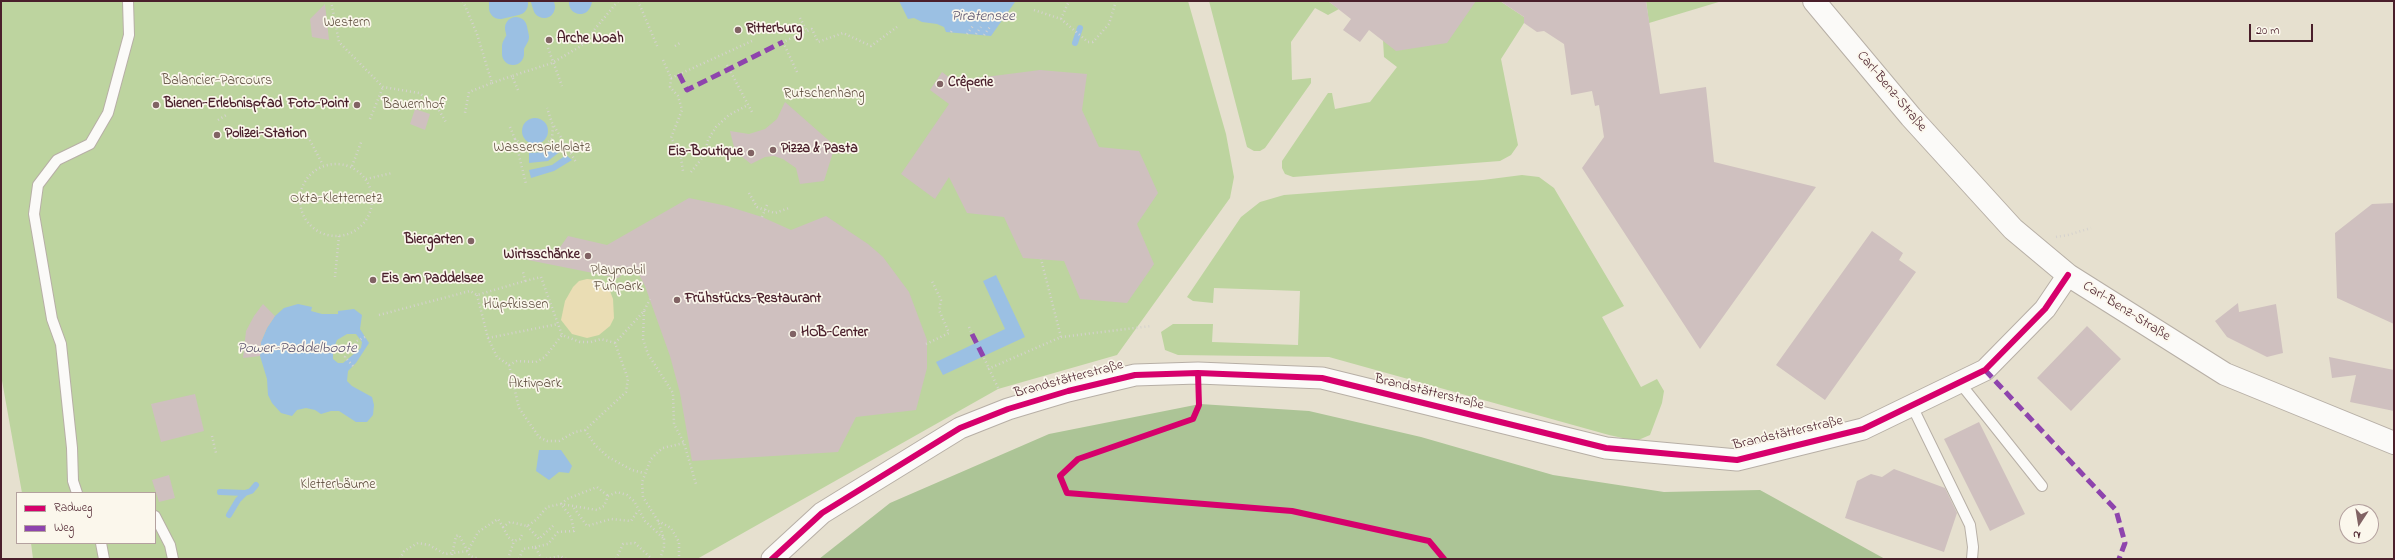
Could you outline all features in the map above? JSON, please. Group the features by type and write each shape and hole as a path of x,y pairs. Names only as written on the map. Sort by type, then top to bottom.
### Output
{"street":[{"name":"Carl-Benz-Straße","path":"1814,1 1911,117 2013,229 2068,275 2225,374 2394,444"},
{"name":"Brandstätterstraße","path":"772,559 822,513 960,428 1008,409 1068,390 1135,376 1198,373 1322,378 1606,448 1737,460 1862,429 1985,370 2045,309 2068,275"}],"lane":[{"path":"77,492 73,481 61,344 52,319 34,214 38,185 57,160 90,144 108,113 129,35 128,1"},
{"path":"1960,383 2042,486"},
{"path":"1912,406 1970,525 1973,547 1972,559"},
{"path":"156,518 170,545 173,559"},
{"path":"101,544 104,559"}],"path":[{"path":"332,1 339,42 383,87 419,93 436,105 447,124"},
{"path":"463,1 477,34 492,83"},
{"path":"465,113 469,92 552,63 581,46 618,1"},
{"path":"638,1 658,48"},
{"path":"1061,19 1069,1"},
{"path":"1034,10 1061,19 1088,42 1093,42 1109,24 1116,1"},
{"path":"800,18 807,32"},
{"path":"967,34 973,26"},
{"path":"797,72 782,42 812,29 818,42 843,33 871,46 897,27"},
{"path":"976,34 981,27"},
{"path":"984,35 990,27"},
{"path":"950,32 953,29"},
{"path":"671,78 752,41"},
{"path":"675,46 680,43"},
{"path":"548,48 552,63 562,86"},
{"path":"663,60 671,78 670,87 678,96 682,110 671,138 680,152 682,171"},
{"path":"727,65 752,112"},
{"path":"512,76 518,90"},
{"path":"370,118 383,87"},
{"path":"691,172 704,156 708,140 716,127 729,115 748,105"},
{"path":"547,108 553,126 576,162"},
{"path":"218,120 228,114"},
{"path":"515,139 525,147 543,148 552,138 553,126"},
{"path":"510,127 515,139 526,184"},
{"path":"306,133 323,165"},
{"path":"352,166 362,140"},
{"path":"337,164 352,166 366,179 372,194 371,211 359,228 339,236 326,235 314,230 305,220 300,208 300,195 304,182 312,172 323,165 337,164"},
{"path":"366,179 392,172"},
{"path":"749,193 757,207 765,210 775,213 790,208"},
{"path":"762,217 766,205"},
{"path":"2040,252 2058,236 2068,235 2091,228"},
{"path":"335,277 339,236"},
{"path":"1042,259 1061,337"},
{"path":"523,272 525,281"},
{"path":"477,295 542,277 562,335 580,342 591,342 601,339 615,343"},
{"path":"926,344 949,333 939,310 941,300 931,279"},
{"path":"379,315 470,291 477,295 488,338 497,356 509,365 519,408 539,436 547,441 559,441 575,432 585,430 626,392 628,379 615,343"},
{"path":"615,343 644,311 650,299"},
{"path":"644,311 643,339 648,354 672,393 674,424 684,442 696,484"},
{"path":"488,338 558,324"},
{"path":"988,370 1061,337 1151,326"},
{"path":"969,327 972,334"},
{"path":"509,365 517,361 536,362 545,357 562,335"},
{"path":"353,366 345,357 357,341 365,337"},
{"path":"984,358 988,370 1008,409"},
{"path":"585,430 595,445 608,457 632,470 644,473"},
{"path":"212,436 216,453"},
{"path":"660,559 664,547 664,539 658,521 643,497 642,482 644,473 658,452 663,448 684,442"},
{"path":"527,526 536,520 547,507 561,504 581,492 597,487 608,496"},
{"path":"561,504 597,510 604,506 608,496 618,492 627,495 634,501 638,511 664,539"},
{"path":"519,559 523,549 548,544 558,532 574,531 571,517 561,504"},
{"path":"574,507 587,526 611,519 631,522 638,511"},
{"path":"400,559 404,551 411,546 424,543 445,554 452,555 468,551 478,532 498,520 508,537 514,542"},
{"path":"658,521 671,528 679,542 679,559"},
{"path":"503,527 510,522 527,526 539,539 555,524"},
{"path":"508,559 514,542 520,539 523,533"},
{"path":"452,555 454,540 456,536 460,535 470,558 479,559"},
{"path":"616,559 623,544 635,543 652,559"},
{"path":"535,547 542,559"},
{"path":"546,559 560,556 566,559"}],"green space":[{"name":"Playmobil Funpark","path":"1,1 1188,1 1226,134 1234,177 1230,198 1117,355 998,389 697,559 33,559 31,544 156,544 156,492 22,492 1,375"},
{"path":"1209,1 1328,1 1339,9 1328,15 1315,8 1291,42 1292,80 1311,78 1311,83 1265,148 1260,151 1254,151 1247,147"},
{"path":"1476,1 1500,1 1524,17 1524,23 1501,59 1518,145 1511,155 1500,161 1293,177 1285,174 1282,168 1282,161 1328,93 1332,93 1335,109 1370,102 1397,67 1384,57 1383,40"},
{"path":"1646,1 1722,1 1649,23"},
{"path":"1522,175 1539,177 1554,188 1624,306 1602,317 1641,387 1657,379 1664,391 1662,403 1650,435 1636,441 1609,435 1329,357 1178,355 1165,350 1161,332 1173,324 1213,324 1212,342 1298,345 1300,291 1214,288 1213,303 1193,301 1187,297 1241,217 1260,202 1284,195 1483,180"},
{"path":"1200,404 1309,411 1421,437 1553,475 1664,492 1760,490 1885,559 819,559 890,503 1049,434"}],"sand":[{"path":"587,279 597,280 610,291 613,299 614,318 610,326 599,335 587,338 572,334 561,320 565,301 573,287 579,281"}],"water":[{"name":"Piratensee","path":"899,1 1024,1 1015,2 991,36 946,32 944,27 937,24 922,22 914,18 908,19"},
{"path":"535,118 544,122 548,131 544,140 535,144 526,140 522,131 526,122"},
{"path":"554,142 562,150 548,161 529,163 529,153 544,152"},
{"path":"566,155 572,160 554,171 531,178 529,170 552,165"},
{"path":"996,275 1025,337 943,375 936,362 1005,329 983,281"},
{"name":"Power-Paddelboote","path":"298,304 312,307 311,311 322,314 338,314 338,311 354,309 362,315 360,329 369,343 356,363 348,371 347,381 352,386 372,397 374,405 373,415 367,422 356,422 339,411 331,411 321,414 315,410 306,408 297,410 292,416 281,413 272,403 268,395 267,379 260,356 261,342 267,328 275,316 284,308","holes":["347,334 356,334 362,342 361,348 343,363 338,363 333,359 333,350 337,340"]},
{"path":"539,450 561,450 572,466 569,473 559,472 549,480 536,471"}],"building":[{"path":"1328,1 1476,1 1447,43 1396,51 1369,30 1360,42 1343,30 1351,19"},
{"path":"1500,1 1646,1 1660,94 1706,87 1714,162 1816,187 1700,349 1582,168 1604,137 1599,105 1595,106 1592,91 1571,95 1564,44 1544,31 1537,32 1524,23 1524,17"},
{"path":"325,4 329,40 312,37 310,19"},
{"path":"1040,70 1087,74 1082,110 1099,147 1139,151 1158,193 1137,224 1154,264 1127,303 1080,299 1064,261 1023,258 1004,217 967,213 949,177 935,199 901,174 949,104 930,90 942,72 954,81"},
{"path":"785,102 835,146 824,181 800,184 796,168 783,159 774,156 765,157 751,164 735,151 730,131 749,134 765,129 777,119"},
{"path":"415,109 430,114 425,130 410,124"},
{"name":"HOB-Center","path":"689,198 727,206 762,217 791,230 826,216 868,244 883,257 909,292 927,340 927,368 916,410 856,417 838,452 692,461 680,393 670,356 645,286 634,265 618,278 518,258 519,249 558,250 568,236 607,245"},
{"path":"2394,203 2394,324 2337,298 2335,233 2372,204"},
{"path":"1872,231 1903,253 1899,260 1916,272 1825,400 1776,365"},
{"path":"2238,303 2239,312 2276,304 2283,353 2267,357 2227,337 2215,321"},
{"path":"263,304 275,316 267,328 261,342 260,356 243,358 246,331 254,316"},
{"path":"2087,326 2121,359 2071,411 2037,378"},
{"path":"2329,357 2394,370 2394,411 2350,402 2356,375 2332,378"},
{"path":"195,394 204,431 161,442 151,404"},
{"path":"1979,422 2025,514 1990,531 1944,439"},
{"path":"1894,469 1945,488 1957,513 1944,552 1845,518 1857,481 1871,474 1882,477"},
{"path":"169,475 175,498 159,502 152,480"}],"waterway":[{"path":"500,1 500,8 517,4"},
{"path":"542,1 544,7"},
{"path":"513,54 513,46 518,37 516,28"},
{"path":"1075,43 1080,28"},
{"path":"229,515 238,500 245,493 251,491 256,485"},
{"path":"220,492 245,493"}],"marked path":[{"path":"679,74 687,90 783,42"},
{"path":"972,334 984,358"},
{"path":"1985,370 2116,510 2125,543 2119,559"}],"cycle path":[{"path":"772,559 822,513 960,428 1008,409 1068,391 1135,375 1198,373 1322,378 1606,448 1737,460 1863,429 1985,370 2045,309 2068,275"},
{"path":"1198,373 1199,405 1193,419 1078,459 1060,476 1067,493 1292,511 1429,541 1444,559"}],"place":[{"name":"Ritterburg","path":"738,30"},
{"name":"Arche Noah","path":"549,40"},
{"name":"Crêperie","path":"940,84"},
{"name":"Bienen-Erlebnispfad","path":"156,105"},
{"name":"Foto-Point","path":"357,105"},
{"name":"Polizei-Station","path":"217,135"},
{"name":"Pizza & Pasta","path":"773,150"},
{"name":"Eis-Boutique","path":"751,153"},
{"name":"Biergarten","path":"471,241"},
{"name":"Wirtsschänke","path":"588,256"},
{"name":"Eis am Paddelsee","path":"373,280"},
{"name":"Frühstücks-Restaurant","path":"677,300"},
{"name":"HOB-Center","path":"793,334"}],"park label":[{"name":"Western","path":"347,24"},
{"name":"Balancier-Parcours","path":"217,82"},
{"name":"Rutschenhang","path":"824,95"},
{"name":"Bauernhof","path":"414,106"},
{"name":"Wasserspielplatz","path":"542,149"},
{"name":"Okta-Kletternetz","path":"336,200"},
{"name":"Hüpfkissen","path":"516,306"},
{"name":"Aktivpark","path":"535,385"},
{"name":"Kletterbäume","path":"338,486"}]}
